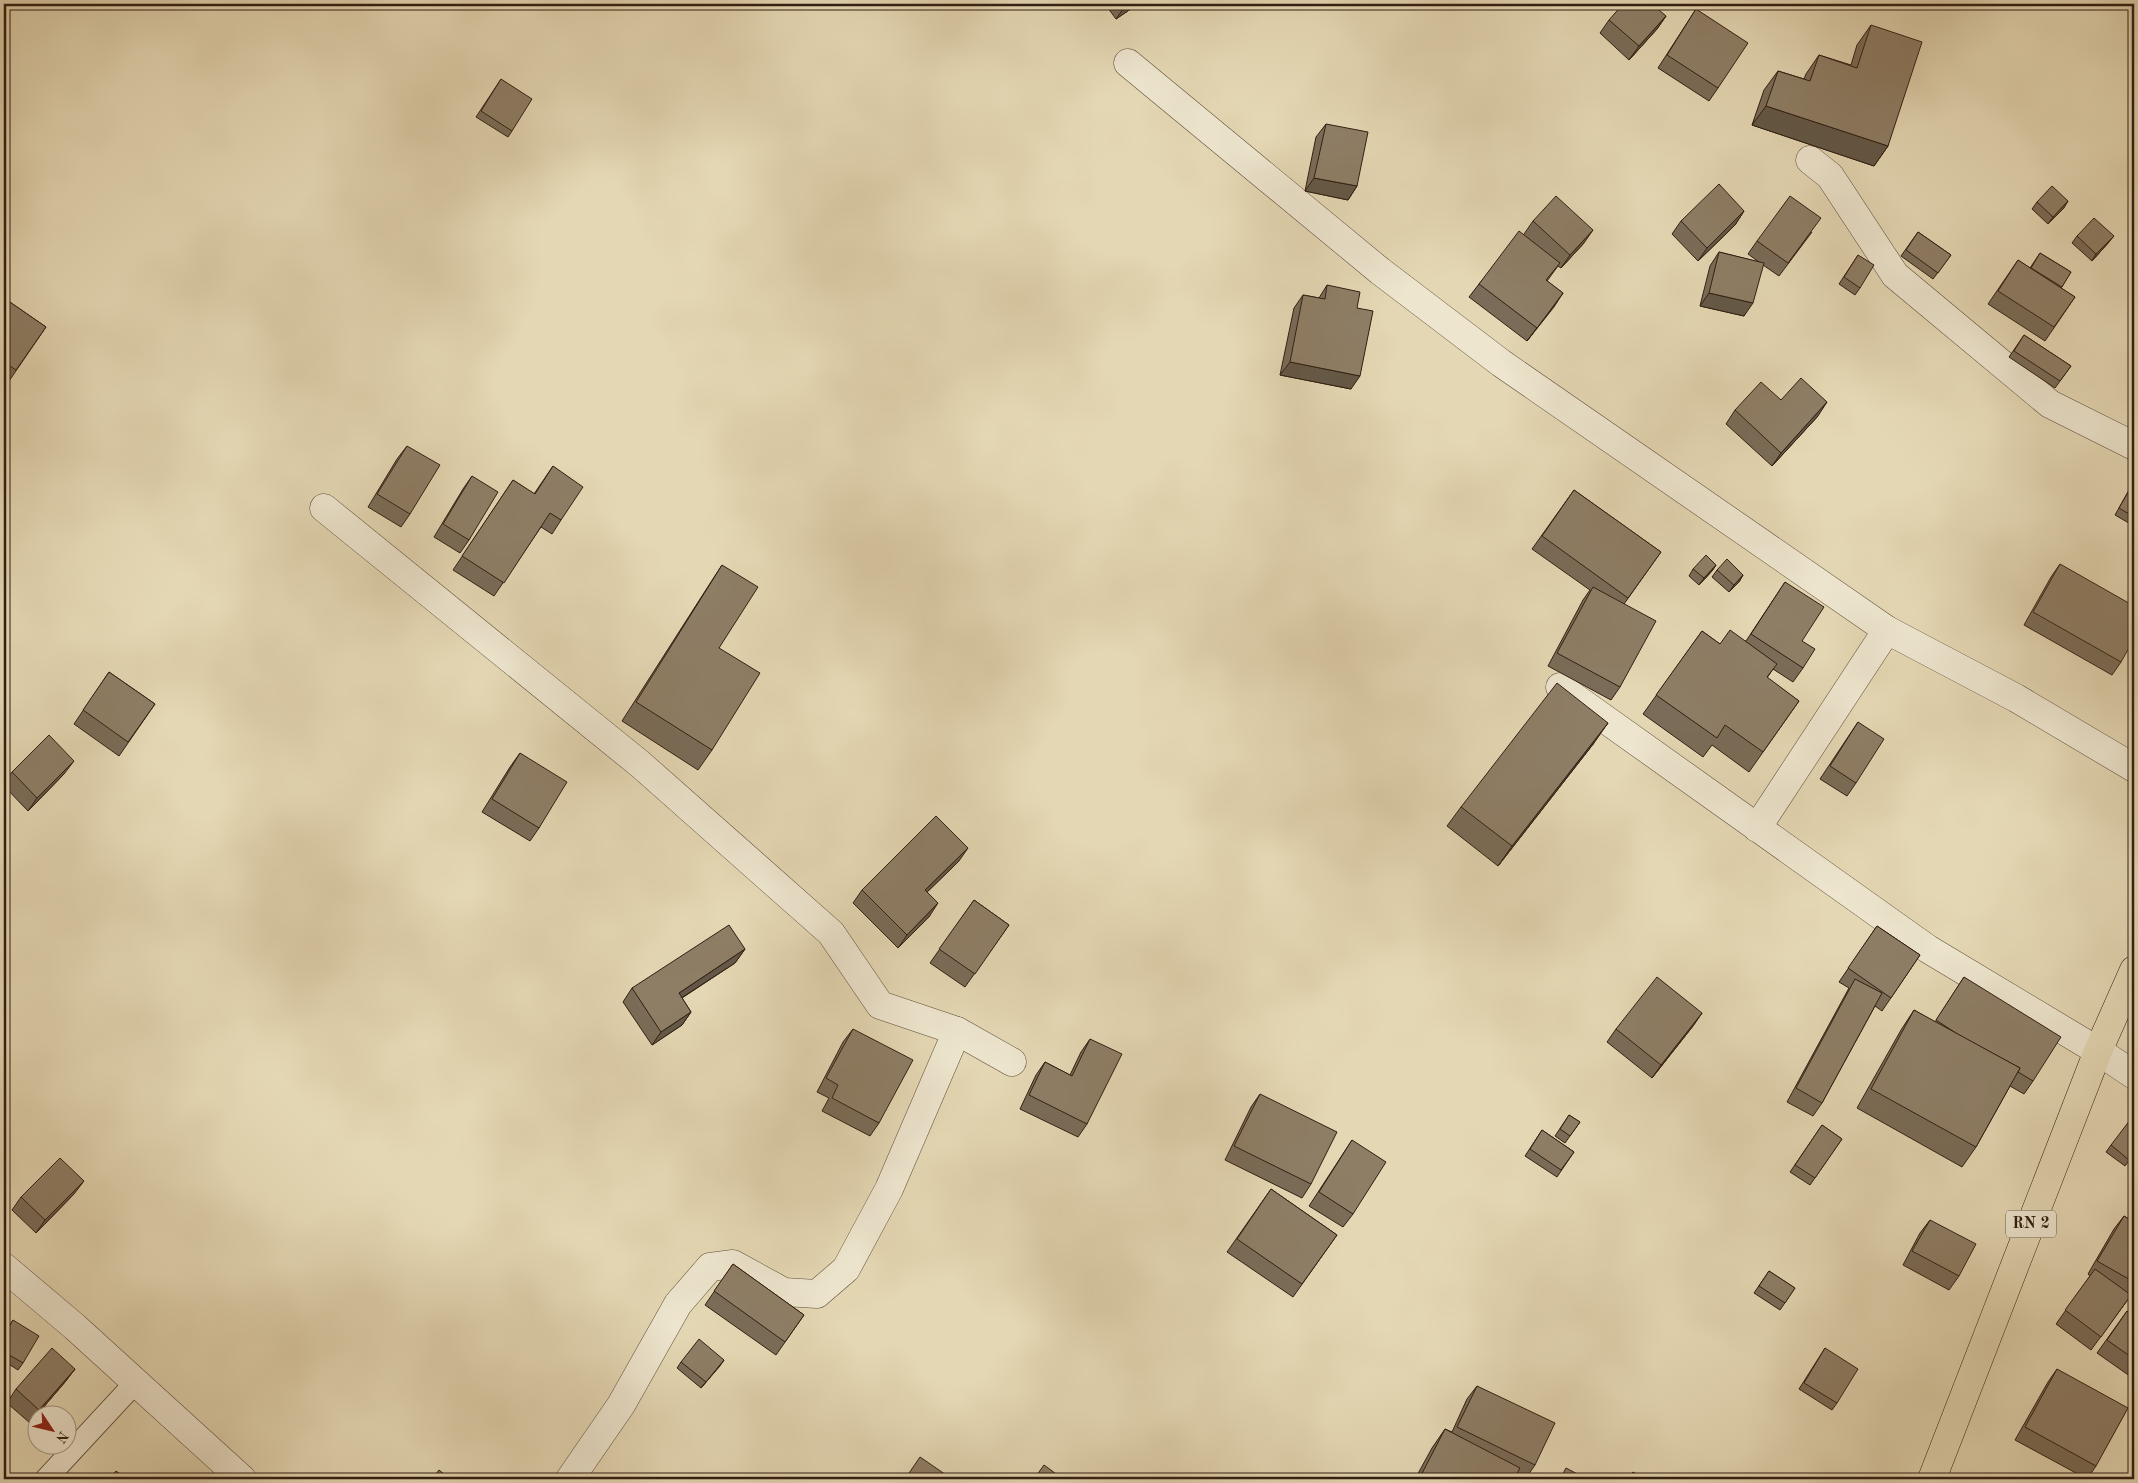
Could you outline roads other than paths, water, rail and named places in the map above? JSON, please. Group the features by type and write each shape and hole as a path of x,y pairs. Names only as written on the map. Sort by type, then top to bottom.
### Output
{"main road":[{"name":"RN 2","path":"1932,1479 2098,1051 2134,970"}],"street":[{"path":"1128,64 1380,271 1501,363 1886,630 2016,698 2134,768"},
{"path":"1810,160 1830,176 1895,275 2050,404 2134,446"},
{"path":"324,508 640,764 831,933 880,1005 958,1031 1012,1062"},
{"path":"1757,828 1886,630"},
{"path":"1560,687 1928,949 2098,1051 2134,1075"},
{"path":"570,1479 621,1406 678,1304 710,1266 732,1264 784,1292 817,1294 846,1269 889,1189 958,1031"},
{"path":"4,1267 242,1479"}],"lane":[{"path":"46,1479 135,1383"}]}
